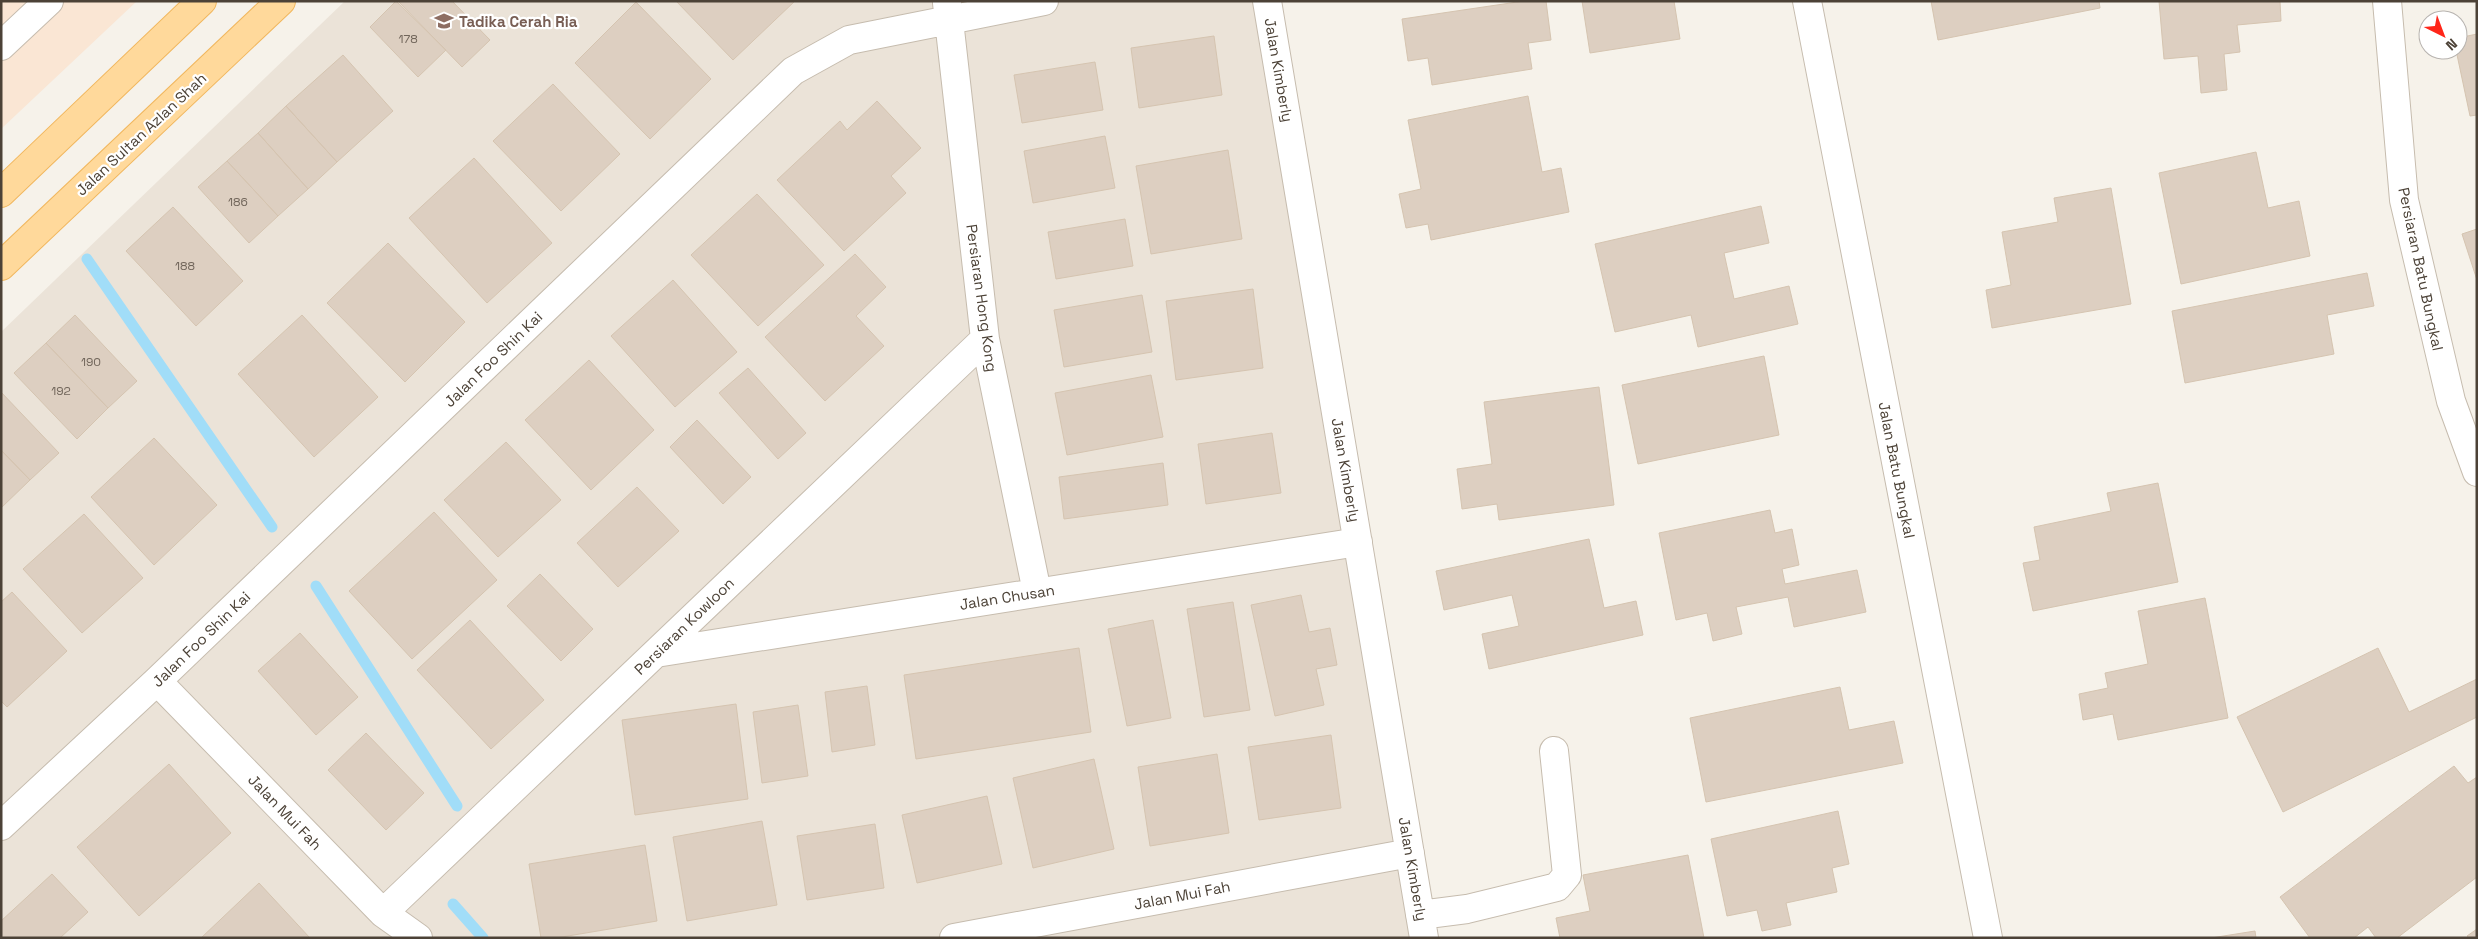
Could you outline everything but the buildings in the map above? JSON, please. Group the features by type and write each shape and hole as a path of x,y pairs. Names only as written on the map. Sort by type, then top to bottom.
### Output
{"main road":[{"path":"1,193 202,1"},
{"name":"Jalan Sultan Azlan Shah","path":"1,266 281,1"}],"street":[{"path":"1,46 49,1"},
{"name":"Jalan Foo Shin Kai","path":"1,826 157,681 793,71 848,40 948,10 1044,1"},
{"name":"Jalan Kimberly","path":"1267,1 1422,926"},
{"name":"Jalan Batu Bungkal","path":"1806,1 1988,938"},
{"name":"Persiaran Batu Bungkal","path":"2387,1 2404,200 2451,401 2477,472"},
{"name":"Persiaran Hong Kong","path":"948,10 985,339 1037,592"},
{"name":"Persiaran Kowloon","path":"383,913 985,339"},
{"name":"Jalan Chusan","path":"656,653 1358,542"},
{"name":"Jalan Mui Fah","path":"157,681 383,913 418,938"},
{"path":"1422,926 1467,908 1557,887 1567,875 1554,751"},
{"name":"Jalan Mui Fah","path":"954,938 1410,853"}],"shaded area":[{"path":"1,1 137,1 1,129"},
{"path":"345,1 1269,1 1431,938 1,938 1,332"}],"waterway":[{"path":"87,259 272,527"},
{"path":"316,586 457,806"},
{"path":"453,904 483,938"}],"place":[{"name":"Tadika Cerah Ria","path":"444,21"}]}
